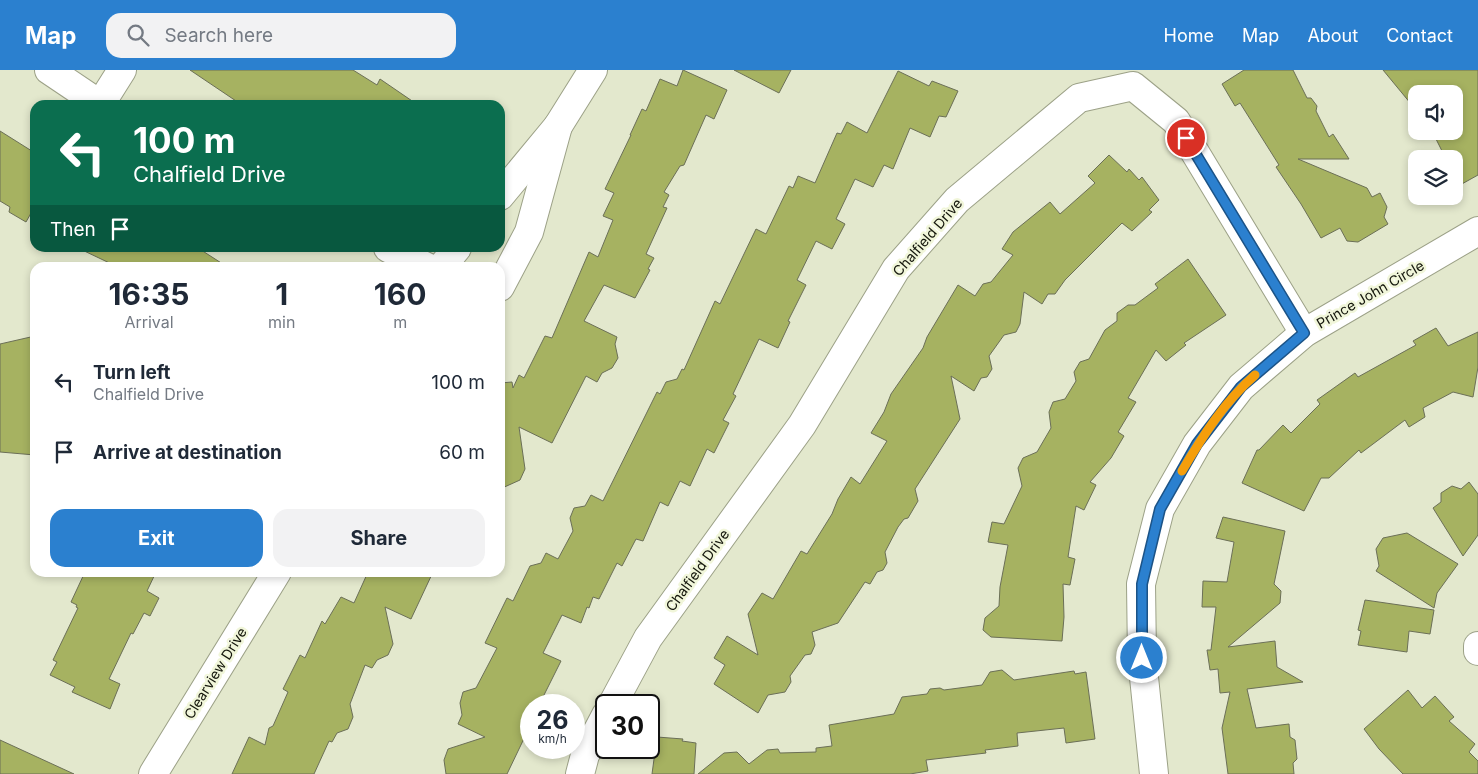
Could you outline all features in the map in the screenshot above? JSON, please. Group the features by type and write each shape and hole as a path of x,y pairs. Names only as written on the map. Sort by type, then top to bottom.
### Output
{"street":[{"path":"49,70 93,100"},
{"path":"103,100 122,70"},
{"path":"505,190 558,126 593,70"},
{"name":"Chalfield Drive","path":"618,694 648,638 802,425 896,269 957,200 1079,98 1133,86 1176,121 1304,333"},
{"path":"505,278 529,232 558,126"},
{"name":"Prince John Circle","path":"1154,774 1142,658 1142,584 1160,509 1197,444 1241,387 1304,333 1478,231"},
{"path":"396,252 417,262"},
{"path":"446,262 454,252"},
{"name":"Clearview Drive","path":"154,774 275,577"},
{"path":"1478,646 1478,651"},
{"path":"580,774 585,755 595,736"}],"building":[{"path":"190,70 353,70 377,85 380,79 411,100 235,100"},
{"path":"683,70 727,90 714,119 706,115 684,165 680,166 664,192 669,195 663,207 667,208 646,254 654,258 648,269 650,270 635,298 604,285 584,321 617,337 615,344 618,358 612,368 602,373 597,382 586,376 552,443 519,427 525,469 520,480 505,487 505,383 512,382 513,388 519,375 524,378 545,336 552,338 589,252 598,257 613,220 603,216 614,193 605,189 642,109 646,111 660,79 677,86"},
{"path":"734,70 791,70 779,93"},
{"path":"1244,70 1293,70 1307,98 1311,98 1317,106 1316,111 1329,137 1333,134 1349,159 1298,159 1367,188 1372,197 1380,193 1387,207 1384,217 1388,224 1358,242 1347,241 1340,228 1321,238 1276,167 1279,165 1240,103 1235,106 1222,84"},
{"path":"1383,70 1478,70 1478,175 1463,183 1463,150 1442,150 1436,140 1463,140 1463,85 1408,85 1408,100"},
{"path":"898,71 929,86 932,81 958,91 946,117 939,116 930,137 910,128 893,169 884,165 873,187 855,179 836,219 845,224 832,249 816,241 797,280 806,285 788,321 790,322 778,348 759,339 733,394 736,396 723,420 729,423 714,453 707,449 690,486 680,481 668,506 660,502 643,541 636,539 622,566 617,563 599,599 593,597 589,608 587,607 581,623 562,615 543,653 561,661 544,694 520,694 520,747 507,774 446,774 444,760 448,749 485,737 458,724 462,715 460,703 463,692 476,688 497,648 485,643 507,598 513,601 530,566 541,563 546,553 558,559 573,531 570,518 574,508 585,506 591,495 603,501 657,392 660,394 666,382 677,379 682,369 684,370 715,301 720,304 756,229 766,234 789,186 793,188 798,176 815,183 837,133 841,134 847,122 867,133"},
{"path":"0,131 30,150 30,215 26,222 9,212 10,207 0,201"},
{"path":"1109,155 1127,172 1129,169 1139,180 1142,177 1159,200 1149,210 1152,212 1132,231 1122,223 1065,280 1055,294 1048,294 1042,304 1024,292 1020,324 1016,332 1004,335 989,356 992,369 987,377 981,378 974,391 951,376 960,419 915,489 918,501 908,518 904,519 898,527 885,552 887,563 883,570 877,572 870,584 865,582 838,623 812,632 815,645 811,654 805,655 790,676 791,682 785,692 768,695 758,713 714,684 725,665 714,658 727,636 758,655 748,614 762,593 773,599 801,551 807,554 832,514 838,499 851,477 860,484 887,441 871,433 884,412 891,394 923,348 927,337 958,285 975,296 983,284 991,282 1013,255 1002,249 1013,232 1050,202 1060,214 1095,183 1088,176"},
{"path":"86,252 204,252 220,262 107,262"},
{"path":"1188,259 1226,315 1184,343 1186,345 1166,361 1156,350 1128,398 1136,402 1118,432 1124,436 1111,458 1090,482 1096,485 1084,510 1076,506 1068,557 1075,559 1070,585 1063,584 1064,617 1062,641 991,637 983,630 985,618 999,606 1000,587 1008,545 988,542 992,522 1004,524 1022,486 1018,468 1023,458 1037,452 1051,428 1049,412 1053,402 1065,399 1076,381 1074,372 1080,362 1089,359 1105,330 1117,321 1117,313 1128,305 1135,305 1158,288 1155,284"},
{"path":"1436,328 1448,346 1478,332 1478,367 1473,397 1453,392 1423,408 1425,417 1409,427 1405,420 1361,453 1359,450 1329,478 1321,478 1304,511 1242,483 1257,450 1283,425 1291,433 1320,404 1317,400 1355,373 1358,377 1416,345 1413,341"},
{"path":"30,337 30,455 0,452 0,344"},
{"path":"1469,482 1478,494 1478,535 1463,556 1433,508 1441,502 1441,493 1452,486 1461,489"},
{"path":"1223,517 1285,531 1274,584 1281,591 1280,603 1228,647 1275,641 1277,667 1303,682 1247,689 1256,728 1289,724 1290,737 1295,740 1297,759 1293,763 1294,774 1228,774 1222,728 1230,692 1220,693 1218,669 1210,670 1207,650 1211,650 1216,607 1202,607 1203,581 1227,582 1234,542 1216,538"},
{"path":"1407,533 1458,564 1437,593 1434,608 1376,571 1379,566 1376,549 1383,538"},
{"path":"83,577 154,577 147,591 159,598 150,616 144,613 133,634 131,633 109,679 120,684 110,709 72,692 75,687 50,675 57,662 53,660 78,608 76,607 77,605 71,602"},
{"path":"366,577 431,577 411,619 385,607 393,644 388,655 377,660 372,668 365,665 350,704 353,717 348,729 337,733 332,742 329,741 314,774 232,774 249,737 265,745 269,728 273,726 288,692 283,689 300,655 305,658 322,621 325,624 341,597 354,603"},
{"path":"1365,600 1434,610 1430,634 1409,631 1407,652 1358,645 1361,631 1358,630"},
{"path":"1002,670 1014,680 1074,671 1075,674 1086,672 1095,739 1066,743 1064,728 1017,733 1018,746 985,750 986,753 926,760 928,771 910,774 698,774 724,753 737,752 749,764 767,750 778,749 780,753 816,752 816,748 832,746 829,725 894,714 902,697 927,694 930,689 940,688 944,690 982,685 990,672"},
{"path":"1408,690 1422,708 1435,696 1454,717 1449,721 1475,744 1469,752 1478,761 1478,774 1403,774 1379,749 1364,729"},
{"path":"660,737 683,739 682,741 696,743 694,774 652,774 654,759 660,759"},
{"path":"0,740 74,774 0,774"}],"slow traffic":[{"path":"1182,471 1197,444 1241,387 1255,375"}],"route":[{"path":"1142,658 1142,584 1160,509 1197,444 1241,387 1304,333 1186,138"}]}
